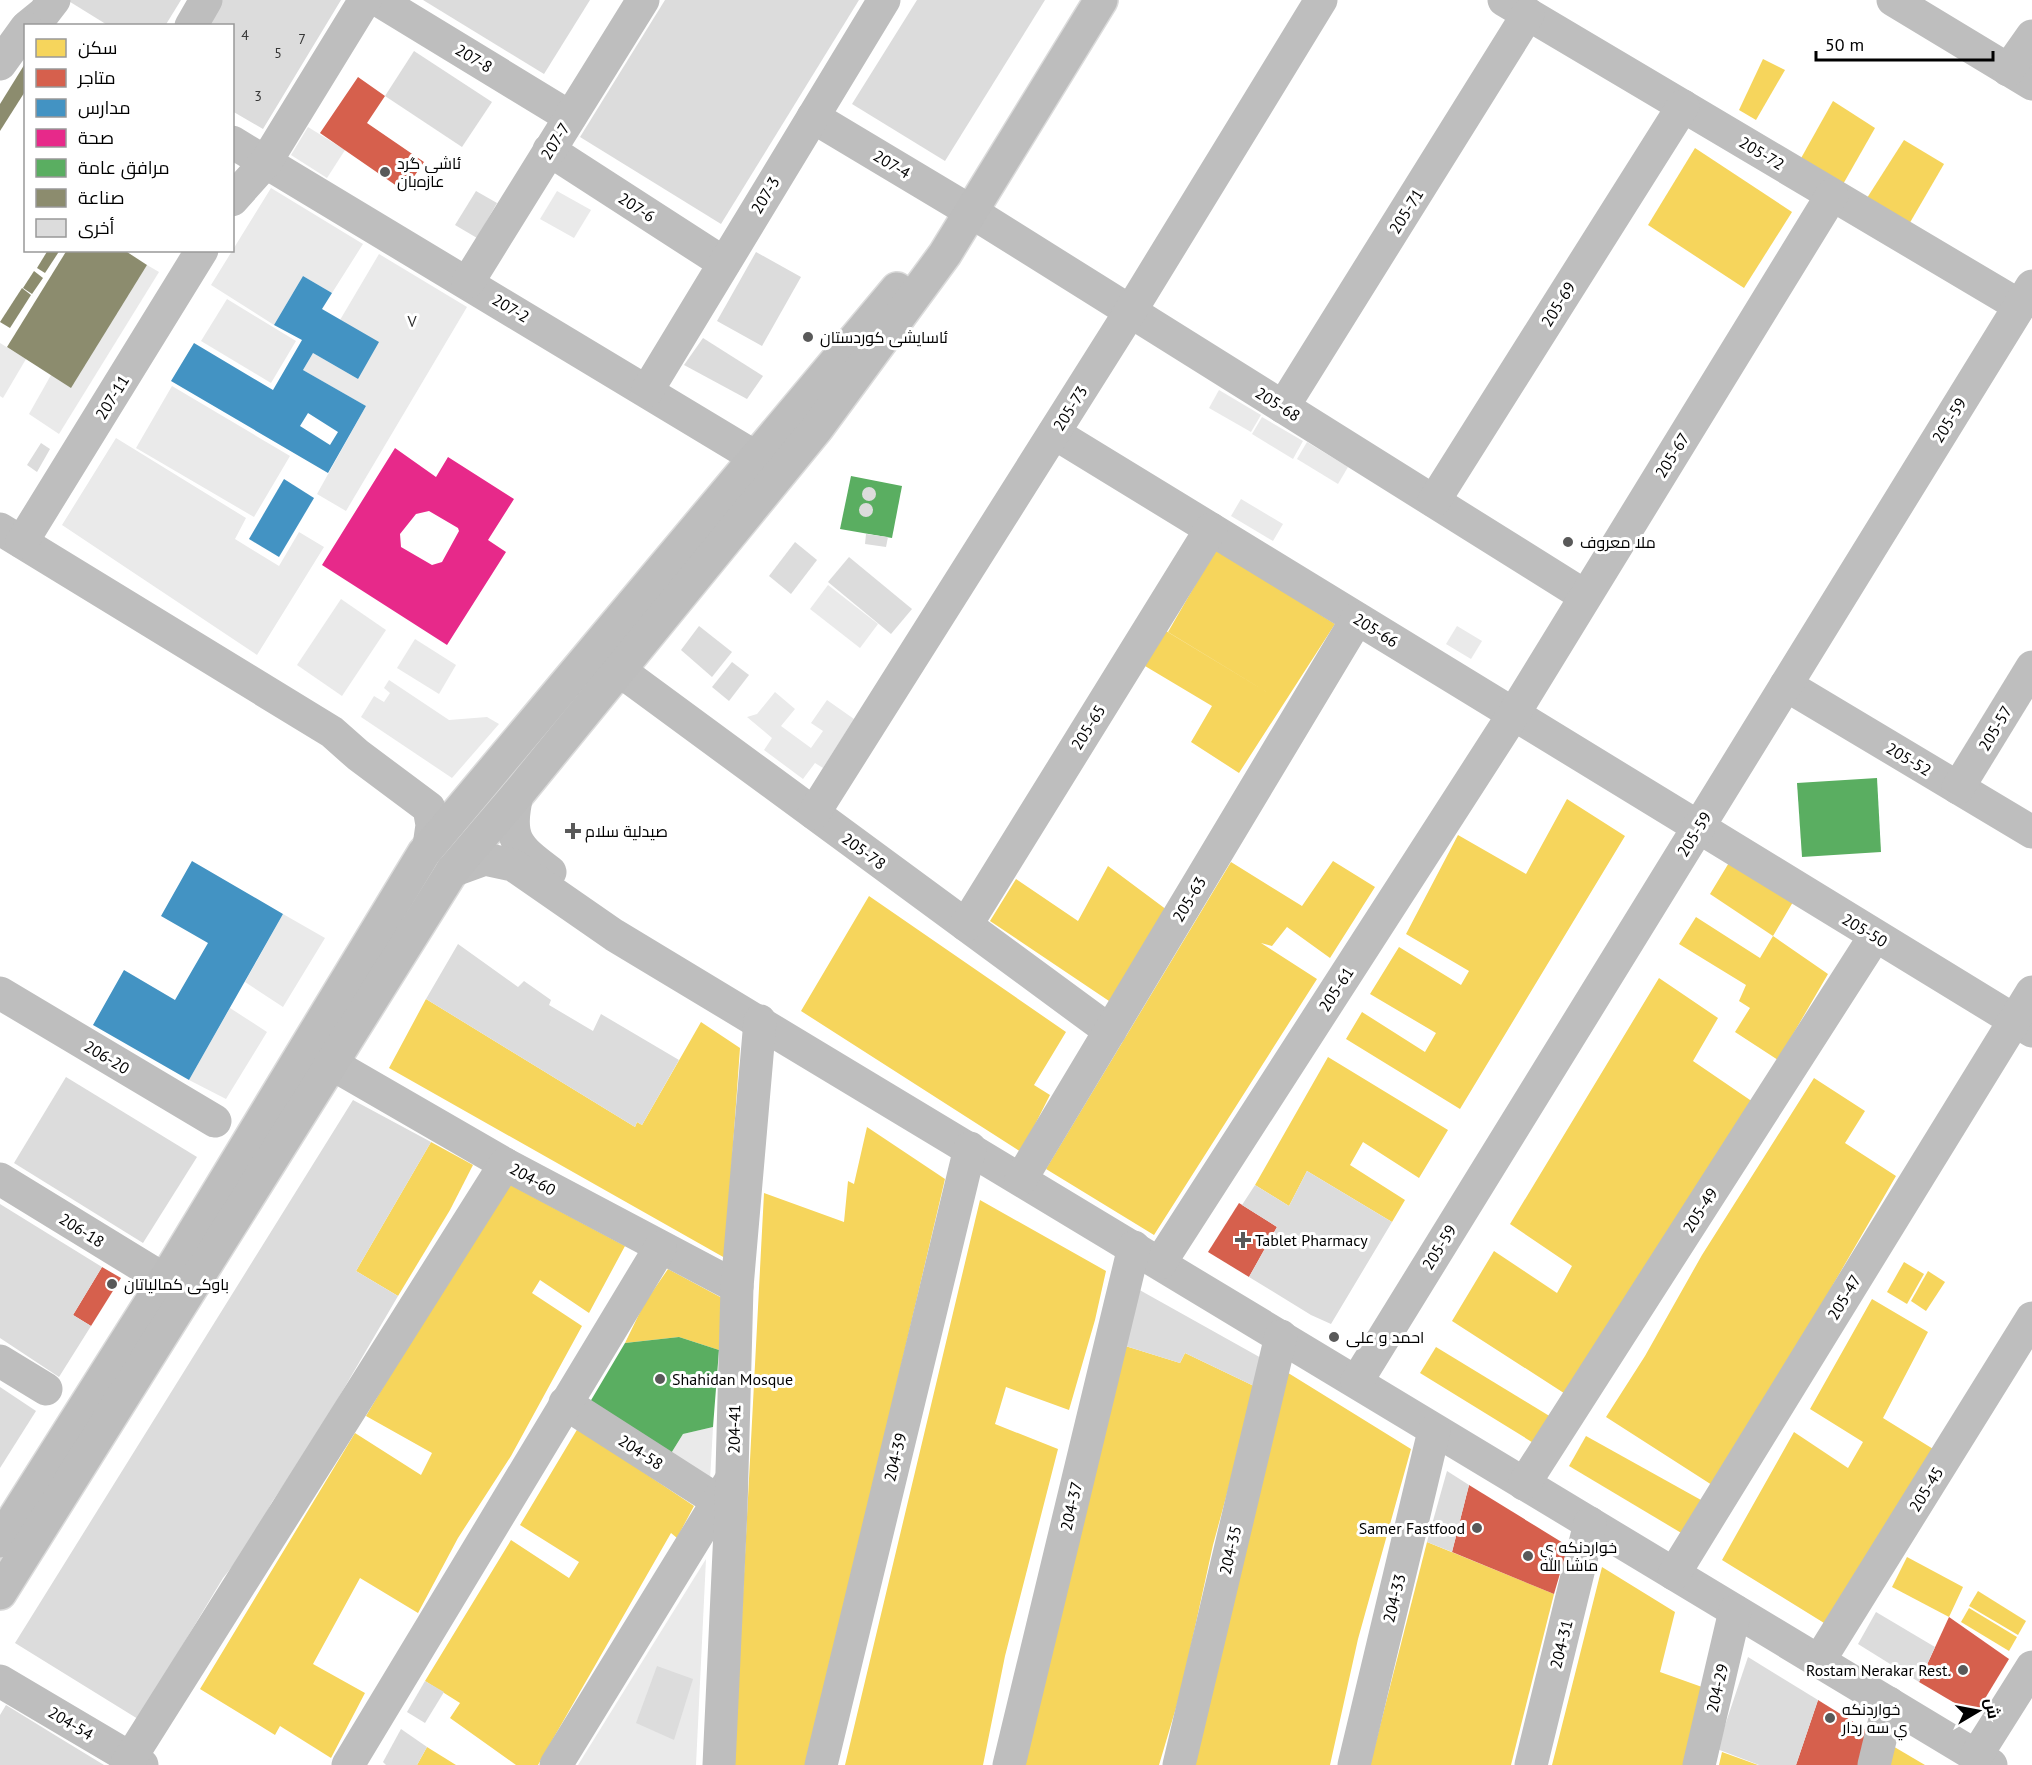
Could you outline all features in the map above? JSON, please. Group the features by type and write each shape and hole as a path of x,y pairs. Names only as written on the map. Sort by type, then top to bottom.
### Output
{"main road":[{"path":"0,1541 70,1456 332,1064 452,871 518,795 817,428 945,255 1101,0"},
{"path":"0,1593 70,1456 165,1280 429,846 878,309 970,212"}],"street":[{"path":"192,24 206,0"},
{"path":"234,198 265,163 365,0"},
{"name":"207-8","path":"378,0 570,117"},
{"name":"207-7","path":"468,282 643,0"},
{"name":"207-3","path":"647,391 884,0"},
{"name":"205-73","path":"814,813 1130,312 1321,0"},
{"path":"1893,0 2020,77 2032,36"},
{"name":"205-72","path":"1516,7 1832,195 2026,296"},
{"name":"205-71","path":"1283,407 1516,7"},
{"path":"0,64 24,33"},
{"name":"205-69","path":"1434,501 1683,106"},
{"name":"207-4","path":"813,117 970,212"},
{"name":"207-2","path":"234,143 468,282 755,457"},
{"name":"207-6","path":"549,150 724,263"},
{"name":"205-67","path":"1513,715 1832,195"},
{"name":"205-68","path":"970,212 1585,596"},
{"name":"207-11","path":"11,536 201,252"},
{"name":"205-59","path":"1357,1381 2026,296"},
{"name":"205-66","path":"1054,433 1698,828"},
{"name":"205-65","path":"966,925 1211,529"},
{"path":"11,536 332,732 372,766 424,802 432,816 429,846"},
{"name":"205-63","path":"1021,1179 1358,619"},
{"name":"205-57","path":"1958,788 2032,667"},
{"name":"205-78","path":"620,670 1110,1031"},
{"name":"205-52","path":"1786,686 2032,832"},
{"name":"205-61","path":"1147,1255 1513,715"},
{"path":"332,732 350,735 382,750 445,796 460,795 486,780"},
{"path":"518,795 512,821 514,834 523,852 609,915 631,944"},
{"name":"205-50","path":"1698,828 2023,1025"},
{"path":"452,871 485,859 513,865 598,924 1983,1761 2032,1667"},
{"name":"205-49","path":"1524,1484 1875,936"},
{"name":"205-47","path":"1674,1574 2023,1025 2032,992"},
{"name":"206-20","path":"0,993 215,1121"},
{"name":"204-41","path":"719,1765 725,1489 737,1287 760,1021"},
{"name":"204-60","path":"332,1064 505,1164 737,1287"},
{"name":"204-39","path":"821,1765 970,1148"},
{"path":"133,1763 505,1164"},
{"name":"206-18","path":"0,1179 165,1280"},
{"path":"348,1765 660,1248"},
{"name":"204-37","path":"1009,1765 1147,1255"},
{"name":"205-45","path":"1819,1661 2032,1318"},
{"name":"204-35","path":"1179,1765 1281,1336"},
{"path":"0,1361 46,1389"},
{"name":"204-58","path":"565,1403 725,1489"},
{"name":"204-33","path":"1354,1765 1434,1431"},
{"path":"556,1765 725,1489"},
{"name":"204-31","path":"1531,1765 1590,1523"},
{"name":"204-29","path":"1699,1765 1735,1611"},
{"name":"204-54","path":"0,1681 133,1763"},
{"path":"1874,1765 1888,1703"}],"green space":[{"path":"308,127 345,150 327,178 291,155"},
{"path":"271,188 363,244 332,293 303,276 274,325 211,285 231,252 234,252 234,248"},
{"path":"557,191 591,210 574,238 540,219"},
{"name":"V","path":"379,254 467,307 346,511 317,494 366,406 303,370 313,353 358,379 340,320"},
{"path":"147,265 159,272 59,434 29,414 51,375"},
{"path":"227,299 296,341 271,383 201,341"},
{"path":"0,343 26,359 3,398 0,396"},
{"path":"172,386 290,456 254,517 136,448"},
{"path":"1219,390 1261,415 1251,432 1209,408"},
{"path":"1262,417 1303,441 1293,459 1252,434"},
{"path":"116,438 246,518 235,539 279,566 299,532 324,547 257,655 62,525"},
{"path":"1307,442 1348,467 1338,484 1297,459"},
{"path":"1241,499 1283,524 1273,541 1231,516"},
{"path":"828,585 878,624 860,648 810,609"},
{"path":"341,599 386,630 342,696 297,665"},
{"path":"1457,626 1482,641 1471,659 1446,644"},
{"path":"415,639 456,665 439,694 397,668"},
{"path":"389,680 449,720 487,717 499,724 452,778 361,717 374,696 384,702 390,693 384,688"},
{"path":"775,692 795,709 781,726 811,748 823,731 811,723 827,700 854,719 823,768 815,763 803,779 764,750 772,738 747,717 757,714"},
{"path":"283,914 325,938 283,1007 245,982"},
{"path":"230,1008 267,1032 226,1099 189,1080"},
{"path":"713,1427 710,1480 670,1455 683,1434"},
{"path":"706,1559 696,1765 578,1765"}],"building: سكن":[{"path":"1763,59 1785,70 1756,120 1739,110"},
{"path":"1833,101 1875,128 1842,186 1800,160"},
{"path":"1904,140 1944,164 1908,226 1867,198"},
{"path":"1695,148 1792,212 1744,288 1648,225"},
{"path":"1216,549 1335,624 1239,773 1191,742 1212,706 1145,666 1166,631 1278,699 1168,632"},
{"path":"1567,799 1625,836 1460,1109 1346,1039 1362,1012 1425,1052 1436,1033 1370,994 1399,947 1461,985 1469,971 1406,934 1458,835 1526,874"},
{"path":"1333,861 1375,887 1330,958 1287,927 1272,946 1261,943 1317,979 1154,1235 1046,1169 1231,862 1302,906"},
{"path":"1730,861 1793,902 1773,936 1710,894"},
{"path":"1108,866 1167,910 1112,1003 990,921 1016,879 1078,921"},
{"path":"869,896 1066,1032 1034,1085 1050,1095 1021,1152 801,1011"},
{"path":"1696,917 1760,958 1773,936 1828,974 1778,1060 1735,1032 1750,1008 1739,1001 1746,985 1679,944"},
{"path":"1659,978 1718,1018 1693,1061 1753,1102 1570,1397 1452,1321 1494,1251 1557,1293 1572,1266 1510,1224"},
{"path":"426,999 635,1127 637,1122 642,1125 701,1022 740,1048 725,1258 389,1068"},
{"path":"1328,1057 1448,1130 1419,1178 1363,1142 1350,1165 1405,1200 1392,1222 1307,1171 1289,1206 1255,1185"},
{"path":"1814,1078 1865,1111 1845,1143 1896,1176 1805,1333 1712,1485 1606,1417 1645,1356 1702,1255"},
{"path":"867,1127 945,1179 807,1765 734,1765 764,1193 844,1222 848,1181 854,1184"},
{"path":"431,1142 473,1165 450,1210 398,1296 356,1271"},
{"path":"505,1182 625,1246 589,1313 540,1280 532,1293 582,1326 511,1456 458,1538 418,1613 360,1578 313,1664 365,1693 331,1758 280,1726 275,1735 200,1689 355,1433 421,1475 432,1453 366,1416"},
{"path":"980,1200 1106,1271 1095,1320 1069,1410 1006,1387 995,1424 1058,1449 1005,1656 983,1765 845,1765"},
{"path":"1904,1262 1924,1274 1907,1304 1887,1292"},
{"path":"668,1269 722,1298 719,1350 679,1337 625,1343 644,1304"},
{"path":"1928,1271 1945,1282 1926,1311 1911,1301"},
{"path":"1872,1299 1928,1332 1883,1418 1938,1452 1837,1631 1722,1560 1794,1432 1848,1468 1863,1442 1810,1409"},
{"path":"1119,1344 1180,1363 1185,1353 1256,1387 1213,1545 1181,1691 1159,1765 1019,1765"},
{"path":"1436,1347 1556,1420 1540,1447 1420,1373"},
{"path":"1285,1371 1411,1449 1358,1639 1330,1765 1186,1765"},
{"path":"581,1423 634,1466 694,1506 677,1538 671,1533 538,1765 516,1765 450,1718 460,1703 425,1681 511,1540 569,1578 579,1562 520,1525"},
{"path":"1586,1436 1701,1500 1683,1534 1569,1466"},
{"path":"1427,1542 1554,1594 1511,1765 1370,1765"},
{"path":"1907,1557 1963,1587 1949,1617 1892,1587"},
{"path":"1602,1567 1675,1612 1660,1672 1702,1687 1684,1765 1552,1765"},
{"path":"1978,1591 2026,1621 2018,1635 1969,1606"},
{"path":"1969,1608 2017,1637 2009,1651 1961,1622"},
{"path":"1891,1745 1925,1765 1887,1765"},
{"path":"427,1747 456,1765 417,1765"},
{"path":"1722,1752 1758,1765 1719,1765"}],"building: متاجر":[{"path":"358,77 385,96 367,123 424,162 404,191 320,133"},
{"name":"Tablet Pharmacy","path":"1239,1203 1277,1227 1249,1277 1208,1252"},
{"path":"102,1267 121,1278 91,1326 73,1315"},
{"name":"خواردنكه ي ماشا الله","path":"1469,1485 1568,1546 1554,1594 1452,1552"},
{"name":"Rostam Nerakar Rest.","path":"1949,1617 2009,1659 1975,1715 1919,1682"},
{"name":"خواردنكه ي سه ردار","path":"1818,1700 1876,1736 1866,1765 1796,1765"}],"building: مدارس":[{"path":"303,276 332,293 322,309 379,342 358,379 313,353 303,370 366,406 328,473 171,381 194,343 273,390 302,340 274,325","holes":["308,413 338,432 330,445 300,426"]},
{"path":"284,479 314,498 279,557 249,539"},
{"path":"192,861 283,914 189,1080 93,1025 124,970 175,1000 208,943 161,916"}],"building: صحة":[{"path":"395,448 436,477 448,457 514,499 488,540 506,552 447,645 322,565","holes":["429,511 458,528 459,531 442,562 432,565 401,547 400,534 416,514"]}],"building: مرافق عامة":[{"path":"851,476 902,486 892,538 840,529"},
{"path":"1877,778 1881,852 1802,857 1797,783"},
{"name":"Shahidan Mosque","path":"679,1337 719,1350 713,1427 683,1434 670,1455 587,1407 625,1343"}],"building: صناعة":[{"path":"24,65 24,93 0,131 0,104"},
{"path":"47,252 59,252 45,273 37,268"},
{"path":"66,252 127,252 147,265 71,388 7,347"},
{"path":"34,271 43,278 32,294 23,288"},
{"path":"22,288 31,295 10,328 0,322"}],"building: أخرى":[{"path":"67,0 181,0 166,24 106,24"},
{"path":"214,0 341,0 263,129 234,112 234,24 199,24"},
{"path":"423,0 590,0 544,74"},
{"path":"665,0 859,0 721,224 580,137"},
{"path":"917,0 1045,0 945,161 852,104"},
{"path":"414,51 492,102 462,147 385,96"},
{"path":"476,191 497,203 477,238 455,225"},
{"path":"756,252 801,277 762,346 717,321"},
{"path":"703,338 763,376 747,399 684,365"},
{"path":"41,443 50,449 37,472 27,465"},
{"path":"866,487 872,487 876,494 872,501 866,501 862,497 862,491"},
{"path":"863,503 869,503 873,510 869,517 863,517 859,513 859,507"},
{"path":"866,534 888,537 886,547 865,544"},
{"path":"795,542 817,560 791,594 769,576"},
{"path":"849,557 912,609 891,634 828,582"},
{"path":"699,626 732,652 712,677 681,650"},
{"path":"732,662 749,675 729,701 712,687"},
{"path":"458,944 518,987 524,981 551,1000 549,1005 593,1031 601,1014 679,1060 642,1125 637,1122 635,1127 426,999"},
{"path":"66,1077 197,1157 143,1243 14,1163"},
{"path":"353,1100 431,1142 356,1271 398,1296 312,1443 272,1502 247,1548 223,1578 138,1719 15,1643"},
{"path":"1307,1171 1392,1222 1331,1324 1311,1315 1249,1277 1277,1227 1242,1205 1255,1185 1289,1206"},
{"path":"0,1204 102,1267 73,1315 91,1326 59,1377 0,1338"},
{"path":"1136,1288 1263,1359 1256,1387 1185,1353 1180,1363 1119,1344"},
{"path":"0,1387 36,1411 0,1468"},
{"path":"1447,1471 1469,1485 1452,1552 1427,1542"},
{"path":"1876,1612 1935,1647 1919,1682 1858,1644"},
{"path":"1748,1657 1818,1700 1796,1765 1759,1765 1717,1749"},
{"path":"657,1666 693,1679 674,1740 636,1723"},
{"path":"425,1681 444,1692 425,1723 407,1712"},
{"path":"6,1705 104,1765 0,1765 0,1715"},
{"path":"401,1729 427,1747 417,1765 386,1765 383,1762"}],"place":[{"name":"ئاشی گرد عازه‌بان","path":"385,172"},
{"name":"ئاسایشی كوردستان","path":"808,337"},
{"name":"ملا معروف","path":"1568,542"},
{"name":"صیدلیة سلام","path":"573,831"},
{"name":"Tablet Pharmacy","path":"1243,1240"},
{"name":"باوکی کمالیاتان","path":"112,1284"},
{"name":"احمد و علی","path":"1334,1337"},
{"name":"Shahidan Mosque","path":"660,1379"},
{"name":"Samer Fastfood","path":"1477,1528"},
{"name":"خواردنكه ي ماشا الله","path":"1528,1556"},
{"name":"Rostam Nerakar Rest.","path":"1963,1670"},
{"name":"خواردنكه ي سه ردار","path":"1830,1718"}]}
